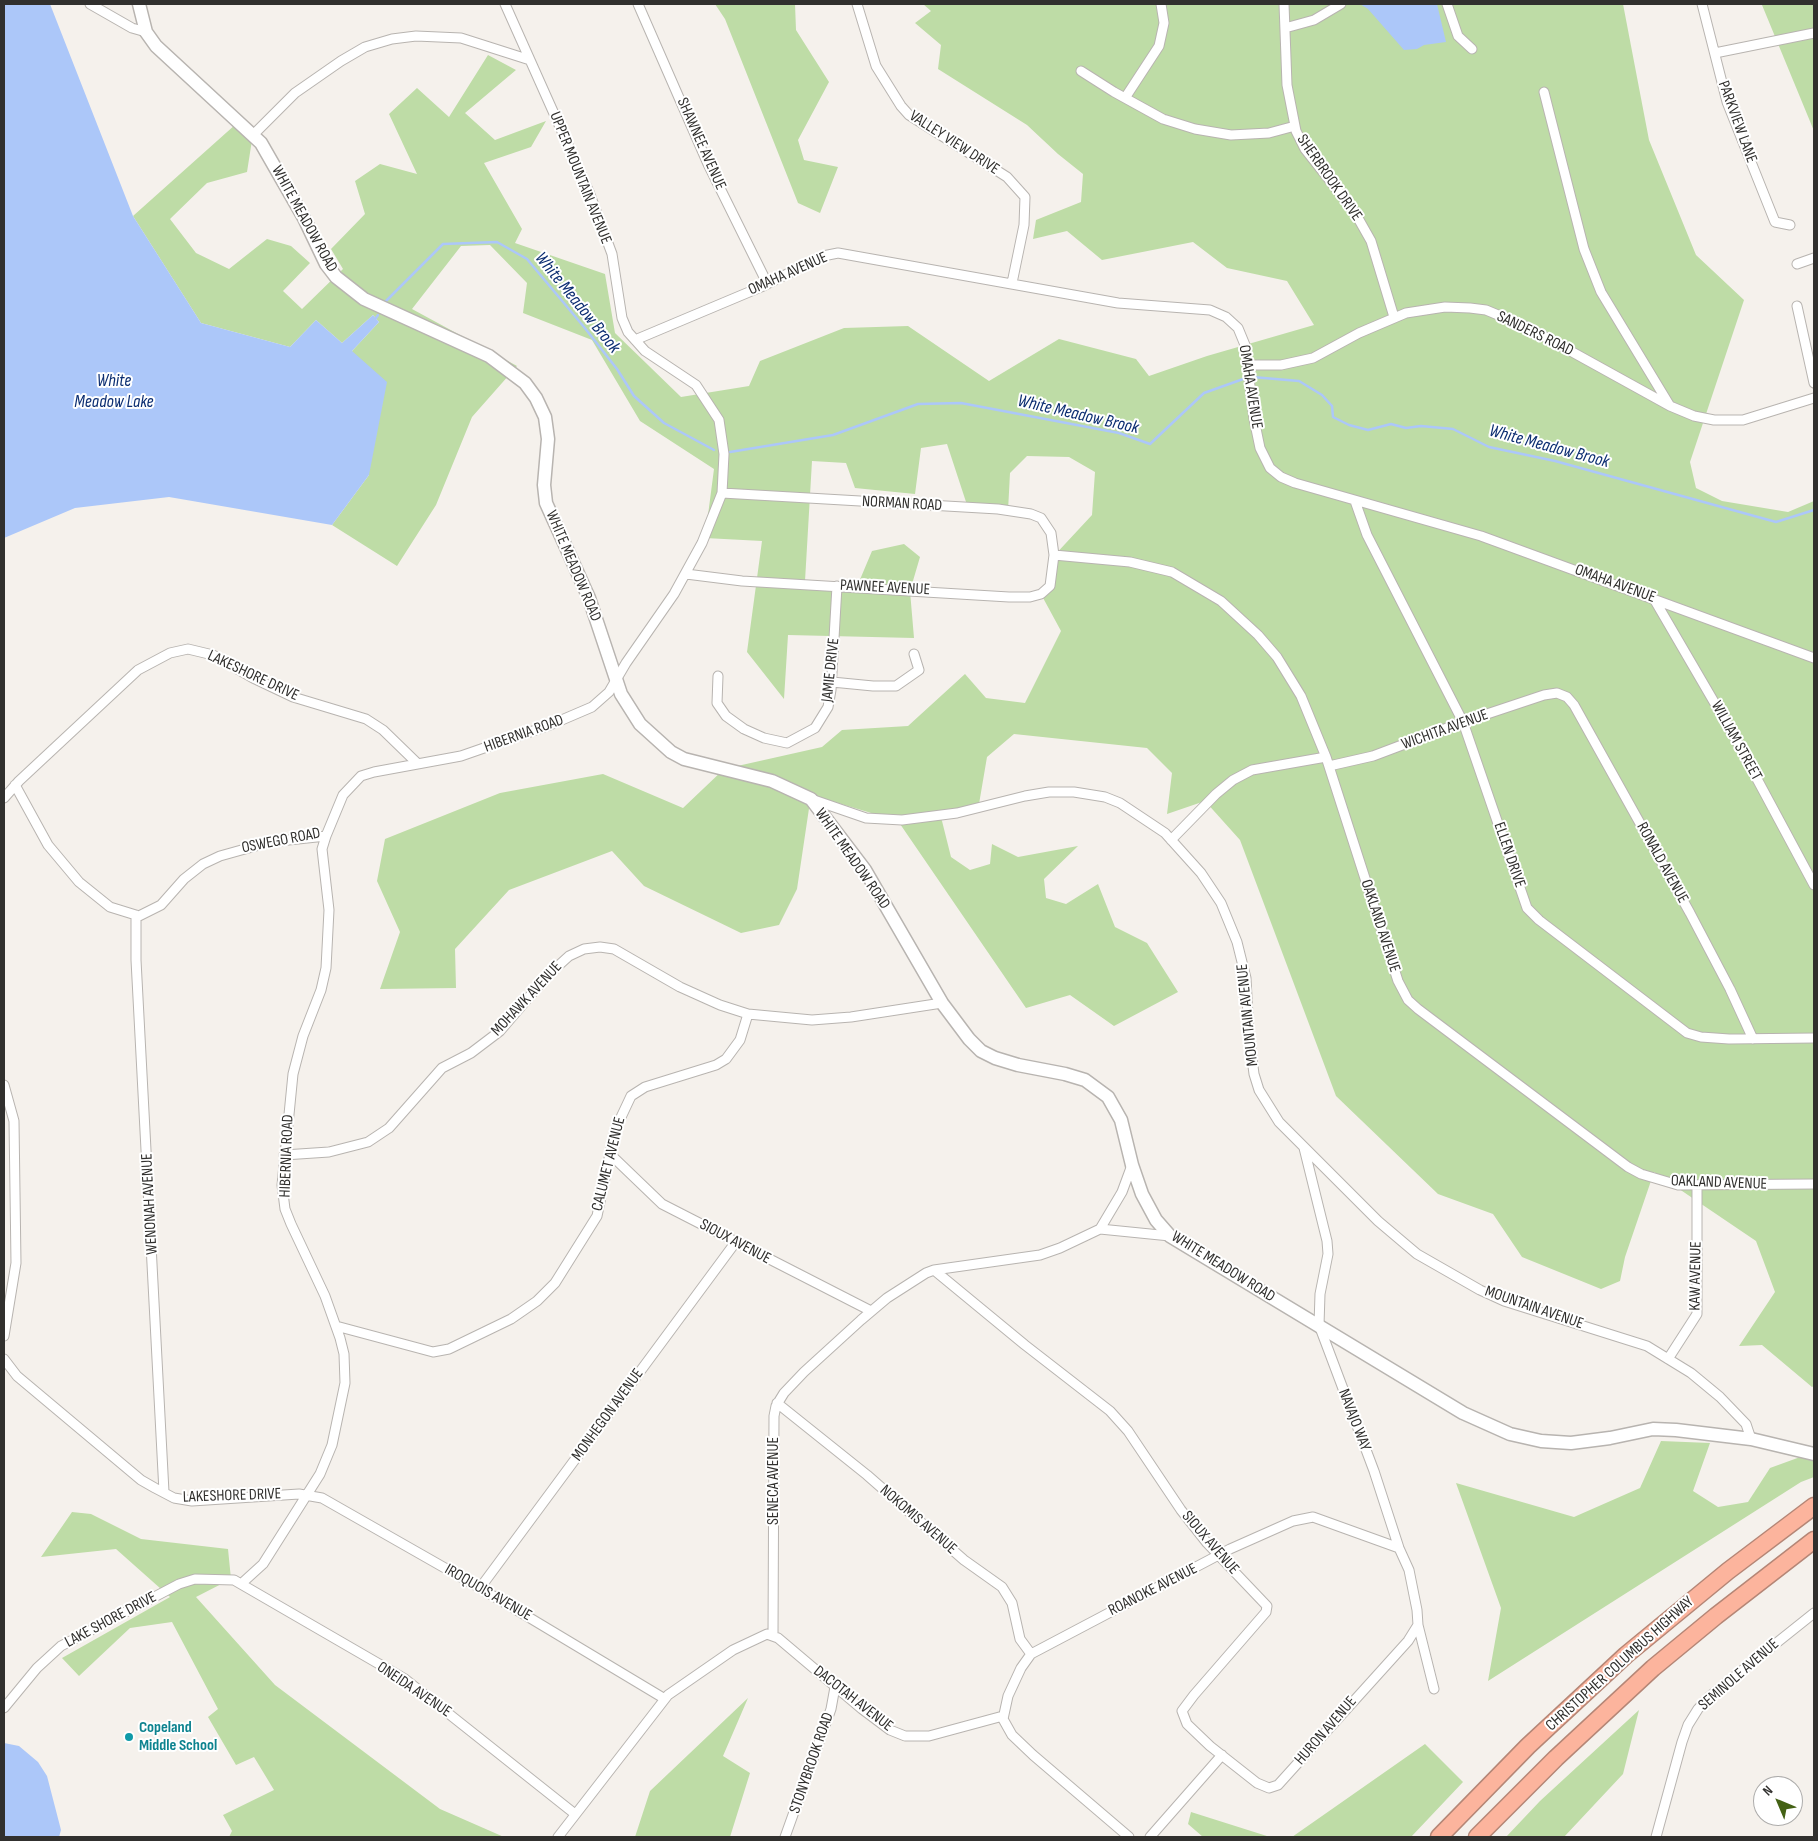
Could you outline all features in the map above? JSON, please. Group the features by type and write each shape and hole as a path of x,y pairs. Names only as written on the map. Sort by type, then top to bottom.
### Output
{"highway":[{"name":"CHRISTOPHER COLUMBUS HIGHWAY","path":"1439,1837 1528,1746 1626,1655 1728,1570 1814,1506"},
{"name":"CHRISTOPHER COLUMBUS HIGHWAY","path":"1477,1837 1556,1758 1653,1668 1814,1540"}],"street":[{"path":"90,4 132,28 146,32"},
{"name":"WHITE MEADOW ROAD","path":"139,4 146,32 164,54 254,134 287,188 326,264 336,277 364,299 489,356 525,383 536,398 545,417 548,439 544,485 546,503 588,598 627,706 640,724 671,752 684,758 772,781 811,799 865,870 957,1026 981,1051 995,1058 1018,1065 1085,1080 1108,1097 1122,1120 1132,1165 1150,1210 1170,1236 1463,1413 1510,1434 1541,1441 1580,1442 1653,1429 1751,1438 1814,1454"},
{"name":"UPPER MOUNTAIN AVENUE","path":"505,4 590,192 612,254 622,318 628,332 645,351 696,385 719,420 723,436 724,468 722,493 710,526 686,574 617,679"},
{"name":"SHAWNEE AVENUE","path":"638,4 708,164 767,283"},
{"name":"VALLEY VIEW DRIVE","path":"857,4 876,66 901,106 909,115 1007,177 1025,197 1024,226 1012,283"},
{"path":"1125,98 1159,46 1164,23 1161,4"},
{"name":"SHERBROOK DRIVE","path":"1284,4 1287,85 1295,126 1305,149 1354,211 1371,241 1394,318"},
{"path":"1285,28 1314,20 1341,4"},
{"path":"1447,4 1458,36 1472,49"},
{"name":"PARKVIEW LANE","path":"1702,4 1727,102 1775,222 1790,225"},
{"path":"1715,53 1814,33"},
{"path":"254,134 295,93 341,60 365,47 392,39 416,36 461,38 530,60"},
{"path":"1081,71 1163,119 1195,129 1230,135 1269,133 1295,126"},
{"path":"1544,92 1584,249 1601,292 1670,406"},
{"name":"OMAHA AVENUE","path":"635,340 767,283 823,256 838,253 1118,303 1210,310 1226,317 1238,328 1245,345 1260,448 1270,468 1294,483 1481,536 1814,658"},
{"path":"1797,264 1814,258"},
{"path":"1798,306 1814,382"},
{"name":"SANDERS ROAD","path":"1249,368 1281,365 1313,358 1359,333 1406,313 1445,307 1486,310 1528,328 1670,406 1694,416 1734,422 1763,416 1814,398"},
{"name":"NORMAN ROAD","path":"722,493 998,509 1031,514 1041,518 1051,533 1054,555"},
{"name":"ELLEN DRIVE","path":"1354,501 1367,535 1463,722 1527,908 1539,920 1687,1032 1701,1037 1814,1038"},
{"name":"PAWNEE AVENUE","path":"686,574 742,581 1030,597 1040,594 1050,586 1054,555"},
{"name":"OAKLAND AVENUE","path":"1054,555 1130,562 1172,572 1221,601 1258,635 1293,681 1327,762 1398,981 1408,1000 1418,1009 1628,1168 1670,1183 1697,1185 1814,1184"},
{"name":"JAMIE DRIVE","path":"718,676 717,703 726,716 744,730 764,738 787,743 804,737 816,728 828,708 832,682 838,586"},
{"name":"WILLIAM STREET","path":"1654,599 1735,738 1814,884"},
{"name":"LAKESHORE DRIVE","path":"4,798 15,785 138,670 170,653 188,650 213,655 280,692 366,719 383,730 418,764"},
{"path":"832,682 896,686 919,670 914,654"},
{"name":"HIBERNIA ROAD","path":"418,764 461,756 559,722 600,702 617,679"},
{"name":"WICHITA AVENUE","path":"1171,840 1216,794 1233,780 1252,770 1373,756 1463,722 1544,695 1561,694"},
{"name":"RONALD AVENUE","path":"1561,694 1567,697 1574,705 1598,748 1695,922 1753,1038"},
{"name":"OSWEGO ROAD","path":"136,915 139,916 161,905 184,879 202,864 220,856 270,842 326,836 343,795 361,776 418,764"},
{"path":"15,785 37,829 79,882 110,907 136,915"},
{"name":"MOUNTAIN AVENUE","path":"811,799 866,818 902,820 958,813 1049,792 1074,792 1105,797 1120,803 1171,840 1201,873 1221,902 1243,961 1251,1055 1259,1090 1279,1122 1304,1148 1378,1221 1417,1254 1449,1273 1504,1301 1552,1318 1647,1346 1720,1397 1746,1424 1751,1438"},
{"name":"HIBERNIA ROAD","path":"308,1495 320,1474 332,1445 345,1383 344,1354 336,1326 285,1208 282,1185 297,1056 321,990 326,968 329,910 322,849 326,836"},
{"name":"WENONAH AVENUE","path":"136,915 136,960 164,1492"},
{"name":"MOHAWK AVENUE","path":"284,1155 329,1152 368,1142 389,1128 442,1068 471,1053 500,1031 547,976 574,952 592,947 614,949 680,987 720,1005 748,1014 812,1020 851,1017 942,1003"},
{"name":"CALUMET AVENUE","path":"336,1326 433,1352 449,1349 511,1319 537,1301 555,1283 570,1262 597,1216 611,1155 614,1130 631,1096 645,1087 716,1065 726,1059 740,1040 748,1014"},
{"path":"4,1085 14,1121 16,1263 4,1336"},
{"name":"NAVAJO WAY","path":"1304,1148 1327,1241 1328,1254 1320,1294 1319,1325 1356,1428 1374,1471 1399,1548 1409,1570 1417,1610 1418,1626 1434,1689"},
{"name":"SIOUX AVENUE","path":"611,1155 662,1204 871,1311"},
{"path":"1132,1165 1122,1192 1100,1229 1170,1236"},
{"name":"KAW AVENUE","path":"1668,1359 1698,1314 1697,1185"},
{"name":"SENECA AVENUE","path":"773,1636 773,1446 774,1416 778,1404 804,1372 871,1311 887,1298 934,1270 1040,1255 1060,1248 1100,1229"},
{"name":"MONHEGON AVENUE","path":"480,1588 735,1243"},
{"name":"SIOUX AVENUE","path":"934,1270 1025,1345 1110,1411 1128,1431 1181,1510 1219,1555 1267,1606 1266,1612 1182,1711 1187,1724 1222,1755"},
{"name":"LAKESHORE DRIVE","path":"4,1359 17,1376 141,1480 174,1498 192,1501 308,1495"},
{"name":"NOKOMIS AVENUE","path":"778,1404 867,1475 964,1560 1002,1587 1012,1603 1020,1639 1031,1654"},
{"name":"LAKESHORE DRIVE","path":"241,1584 263,1564 308,1495"},
{"name":"IROQUOIS AVENUE","path":"308,1495 322,1498 480,1588 665,1698"},
{"name":"ROANOKE AVENUE","path":"1031,1654 1272,1529 1313,1517 1399,1548"},
{"name":"LAKE SHORE DRIVE","path":"4,1708 36,1668 61,1646 159,1593 195,1579 234,1580 241,1584"},
{"name":"ONEIDA AVENUE","path":"241,1584 404,1679 575,1814"},
{"name":"SEMINOLE AVENUE","path":"1656,1837 1682,1742 1688,1725 1698,1709 1717,1691 1814,1612"},
{"name":"HURON AVENUE","path":"1222,1755 1257,1783 1269,1788 1278,1785 1408,1641 1418,1626"},
{"path":"558,1837 665,1698 733,1650 767,1634 773,1636"},
{"name":"DACOTAH AVENUE","path":"773,1636 793,1649 835,1687 890,1730 905,1736 929,1736 1003,1716"},
{"path":"1031,1654 1021,1668 1008,1696 1003,1716 1012,1735 1033,1756 1129,1837"},
{"name":"STONYBROOK ROAD","path":"785,1837 831,1709 835,1687"},
{"path":"1150,1837 1222,1755"}],"green space":[{"path":"715,4 795,4 796,30 829,82 798,140 804,160 838,167 820,213 798,203 725,19"},
{"path":"923,4 1623,4 1649,140 1696,255 1744,300 1690,462 1696,488 1722,501 1788,512 1814,501 1814,1386 1812,1387 1762,1345 1739,1346 1775,1292 1756,1241 1654,1172 1625,1257 1620,1281 1601,1289 1522,1257 1493,1214 1438,1194 1336,1096 1240,840 1205,801 1167,814 1172,773 1147,748 1014,734 987,757 979,804 940,813 951,857 970,870 990,864 992,844 1018,857 1078,846 1044,879 1046,898 1066,904 1098,884 1115,927 1147,943 1178,992 1114,1026 1070,995 1026,1008 898,821 811,795 797,889 779,925 741,933 644,886 612,851 509,890 455,949 456,988 380,989 400,932 377,881 385,839 500,793 603,774 683,808 724,769 822,747 842,730 908,726 965,674 986,698 1025,703 1061,631 1042,596 1052,558 1092,515 1095,472 1069,457 1027,456 1010,473 1008,511 968,508 947,444 921,448 915,494 855,488 846,463 812,461 805,581 856,589 872,551 904,544 920,557 910,591 914,638 788,635 784,699 747,652 762,541 705,538 714,469 640,421 592,340 523,313 527,283 490,245 461,246 412,309 517,366 472,417 436,505 397,566 332,525 369,475 352,351 379,322 373,315 342,343 316,320 290,347 201,323 133,216 236,124 252,140 247,172 207,183 170,219 196,253 229,269 267,239 291,246 310,263 283,291 302,309 343,269 331,249 365,214 355,181 380,164 417,174 389,114 417,88 449,117 488,55 516,70 465,113 495,140 546,121 531,147 484,163 522,229 515,243 605,274 615,333 681,397 749,386 760,361 844,328 908,326 989,381 1059,339 1136,359 1149,376 1207,356 1314,325 1287,281 1227,268 1193,242 1102,260 1067,231 1033,239 1036,220 1081,202 1083,174 1027,125 938,69 941,45 915,23 931,11"},
{"path":"1814,4 1814,131 1762,5"},
{"path":"1661,1441 1710,1443 1693,1491 1718,1507 1748,1502 1770,1468 1814,1452 1814,1477 1801,1482 1488,1681 1501,1608 1456,1483 1574,1517 1640,1488"},
{"path":"72,1512 91,1514 141,1539 228,1549 231,1579 196,1597 275,1685 440,1809 504,1837 229,1837 232,1831 223,1815 274,1790 254,1757 236,1765 208,1717 218,1709 172,1622 130,1628 79,1676 62,1658 170,1597 116,1549 41,1557"},
{"path":"748,1698 723,1756 750,1773 730,1837 635,1837 650,1791"},
{"path":"1639,1710 1623,1774 1564,1837 1506,1837 1540,1801"},
{"path":"1425,1744 1463,1782 1411,1837 1292,1837"},
{"path":"1191,1812 1270,1837 1203,1837 1188,1824"}],"water":[{"name":"White Meadow Lake","path":"4,4 50,4 133,216 201,323 290,347 316,320 342,343 373,315 379,322 352,351 387,382 369,475 332,525 169,497 75,508 4,538"},
{"path":"1360,4 1437,4 1446,42 1404,50 1368,9"},
{"path":"4,1743 19,1746 38,1762 47,1776 61,1830 59,1837 4,1837"}],"waterway":[{"name":"White Meadow Brook","path":"386,301 443,244 497,242 527,259 617,369 634,396 664,423 714,450"},
{"name":"White Meadow Brook","path":"1252,377 1299,381 1322,395 1332,406 1333,417 1349,425 1368,430 1391,424 1406,428 1421,426 1453,429 1489,447 1555,461 1776,522 1814,510"},
{"name":"White Meadow Brook","path":"730,452 833,435 918,404 961,403 1119,433 1150,444 1204,393 1246,378"}],"place":[{"name":"Copeland Middle School","path":"129,1737"}]}
